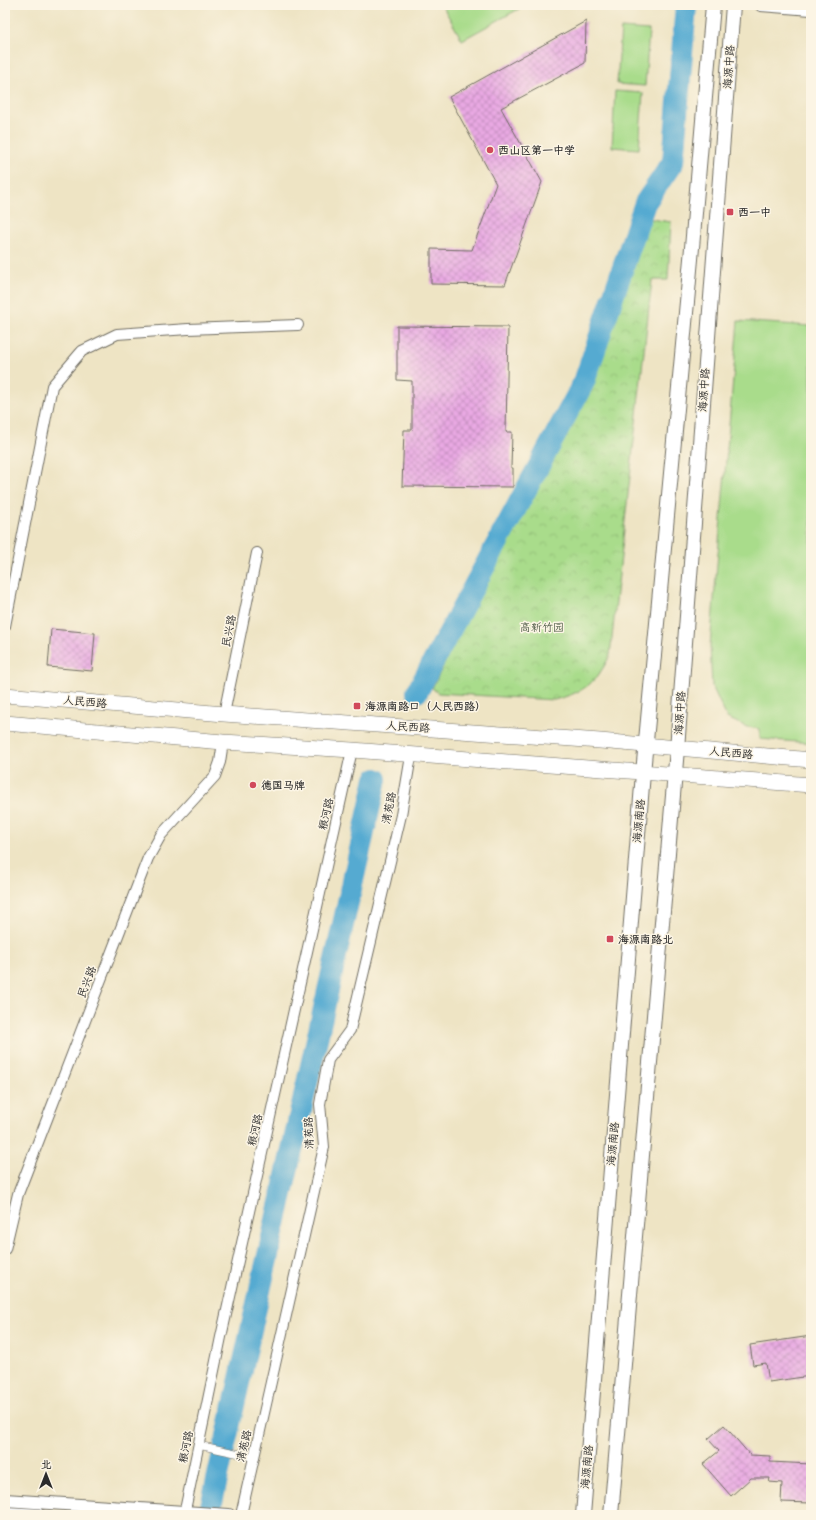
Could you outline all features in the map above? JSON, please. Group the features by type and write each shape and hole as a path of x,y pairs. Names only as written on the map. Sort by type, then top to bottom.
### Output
{"main road":[{"name":"海源中路","path":"643,773 690,275 713,5"},
{"name":"海源中路","path":"675,776 733,5"},
{"name":"人民西路","path":"5,695 224,714 646,745 811,760"},
{"path":"5,722 223,742 352,750 411,756 811,786"},
{"name":"海源南路","path":"583,1515 643,773"},
{"path":"611,1515 675,776"}],"street":[{"path":"761,5 811,9"},
{"path":"5,626 52,386 82,351 117,334 188,329 298,325"},
{"name":"民兴路","path":"224,714 257,552"},
{"name":"民兴路","path":"5,1249 18,1194 148,858 161,835 215,776 220,762 223,742"},
{"name":"粮河路","path":"184,1514 224,1322 352,750"},
{"name":"清苑路","path":"241,1515 324,1147 320,1104 328,1060 350,1030 400,815 411,756"},
{"path":"198,1445 254,1457"},
{"path":"5,1500 184,1514 229,1515"},
{"path":"5,1513 39,1515"}],"green space":[{"path":"442,5 526,5 462,40"},
{"path":"621,28 649,30 645,86 617,84"},
{"path":"615,91 643,93 639,149 612,147"},
{"name":"高新竹园","path":"645,218 671,222 668,280 652,280 610,655 600,673 588,685 573,694 554,700 438,693 432,688 590,375"},
{"path":"738,321 811,326 811,743 760,739 760,729 747,727 727,718 712,686 710,646"}],"building":[{"path":"586,21 585,63 501,108 542,182 505,285 431,284 431,249 472,250 496,184 449,97"},
{"path":"397,326 508,327 506,432 512,432 511,468 513,468 513,487 402,486 404,430 412,430 412,381 397,380"},
{"path":"51,629 95,633 92,671 48,667"},
{"path":"811,1336 811,1356 808,1357 810,1376 769,1382 766,1363 753,1365 750,1345"},
{"path":"724,1425 750,1455 770,1456 770,1462 811,1464 811,1503 781,1502 782,1483 769,1482 770,1478 751,1478 731,1496 703,1464 719,1451 708,1439"}],"waterway":[{"path":"417,692 584,382 645,203 673,162 686,5"},
{"path":"209,1515 376,779"}],"place":[{"name":"西山区第一中学","path":"490,150"},
{"name":"西一中","path":"730,212"},
{"name":"海源南路口（人民西路）","path":"357,706"},
{"name":"德国马牌","path":"253,785"},
{"name":"海源南路北","path":"610,939"}]}
